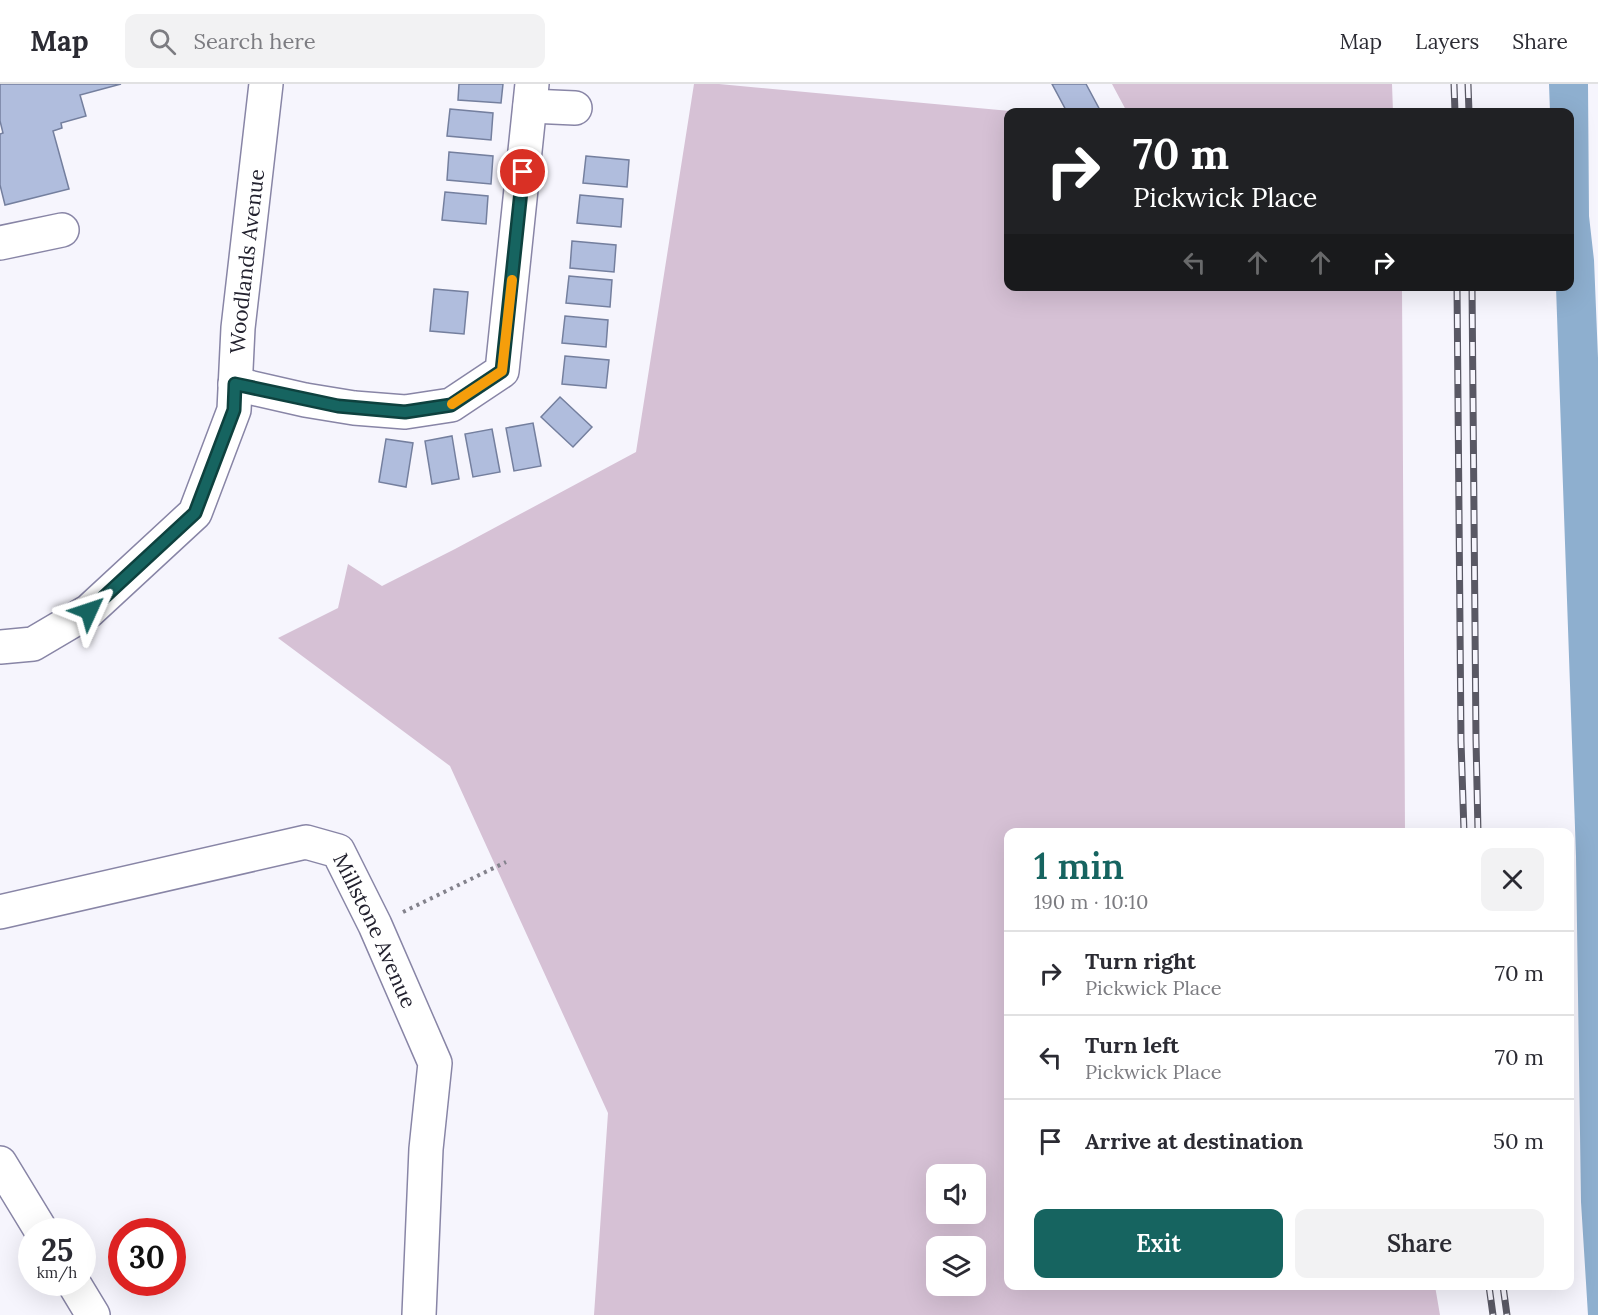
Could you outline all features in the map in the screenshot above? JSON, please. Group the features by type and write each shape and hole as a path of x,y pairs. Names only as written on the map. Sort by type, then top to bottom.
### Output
{"street":[{"name":"Woodlands Avenue","path":"0,647 33,644 89,611 195,513 234,410 238,328 266,84"},
{"path":"235,384 305,400 354,408 405,412 451,405 502,371 531,95 575,108"},
{"path":"0,243 62,230"},
{"name":"Millstone Avenue","path":"0,912 306,842 338,851 375,925 435,1063 426,1149 419,1315"},
{"path":"0,1163 33,1218"},
{"path":"81,1296 93,1315"}],"path":[{"path":"375,925 506,862"}],"shaded area":[{"path":"694,84 719,84 1004,110 1004,291 1402,291 1405,828 1004,828 1004,1290 1436,1290 1440,1315 594,1315 608,1113 450,766 278,638 338,608 348,564 382,586 636,452"},
{"path":"1112,84 1392,84 1393,108 1125,108"}],"water":[{"path":"1549,84 1588,84 1589,216 1594,260 1598,358 1598,1315 1588,1315 1581,1202 1576,856 1556,291 1574,291 1574,108 1550,108"}],"building":[{"path":"0,84 121,84 80,95 86,116 61,123 62,128 53,131 69,189 5,205 0,185 0,134 3,133 0,121"},
{"path":"459,84 503,84 501,103 458,100"},
{"path":"1052,84 1086,84 1099,108 1065,108"},
{"path":"450,109 493,113 491,140 447,136"},
{"path":"449,152 493,156 491,184 447,180"},
{"path":"586,156 629,160 627,187 583,183"},
{"path":"445,192 488,196 486,224 442,220"},
{"path":"580,195 623,199 621,227 577,223"},
{"path":"572,241 616,245 614,272 570,268"},
{"path":"569,276 612,280 610,307 566,303"},
{"path":"434,289 468,292 464,334 430,331"},
{"path":"565,316 608,320 606,347 562,343"},
{"path":"565,356 609,360 606,388 562,384"},
{"path":"560,397 592,427 573,447 541,417"},
{"path":"533,423 541,466 514,471 506,428"},
{"path":"492,429 500,472 473,477 465,434"},
{"path":"452,436 459,479 432,484 425,441"},
{"path":"386,439 413,443 406,487 379,482"}],"railway":[{"path":"1454,84 1455,108"},
{"path":"1468,84 1469,108"},
{"path":"1457,291 1464,828"},
{"path":"1472,291 1478,828"},
{"path":"1490,1290 1493,1315"},
{"path":"1504,1290 1507,1315"}],"slow traffic":[{"path":"452,404 502,371 512,280"}],"route":[{"path":"89,611 195,513 234,410 235,384 338,406 405,412 451,405 502,371 523,172"}]}
